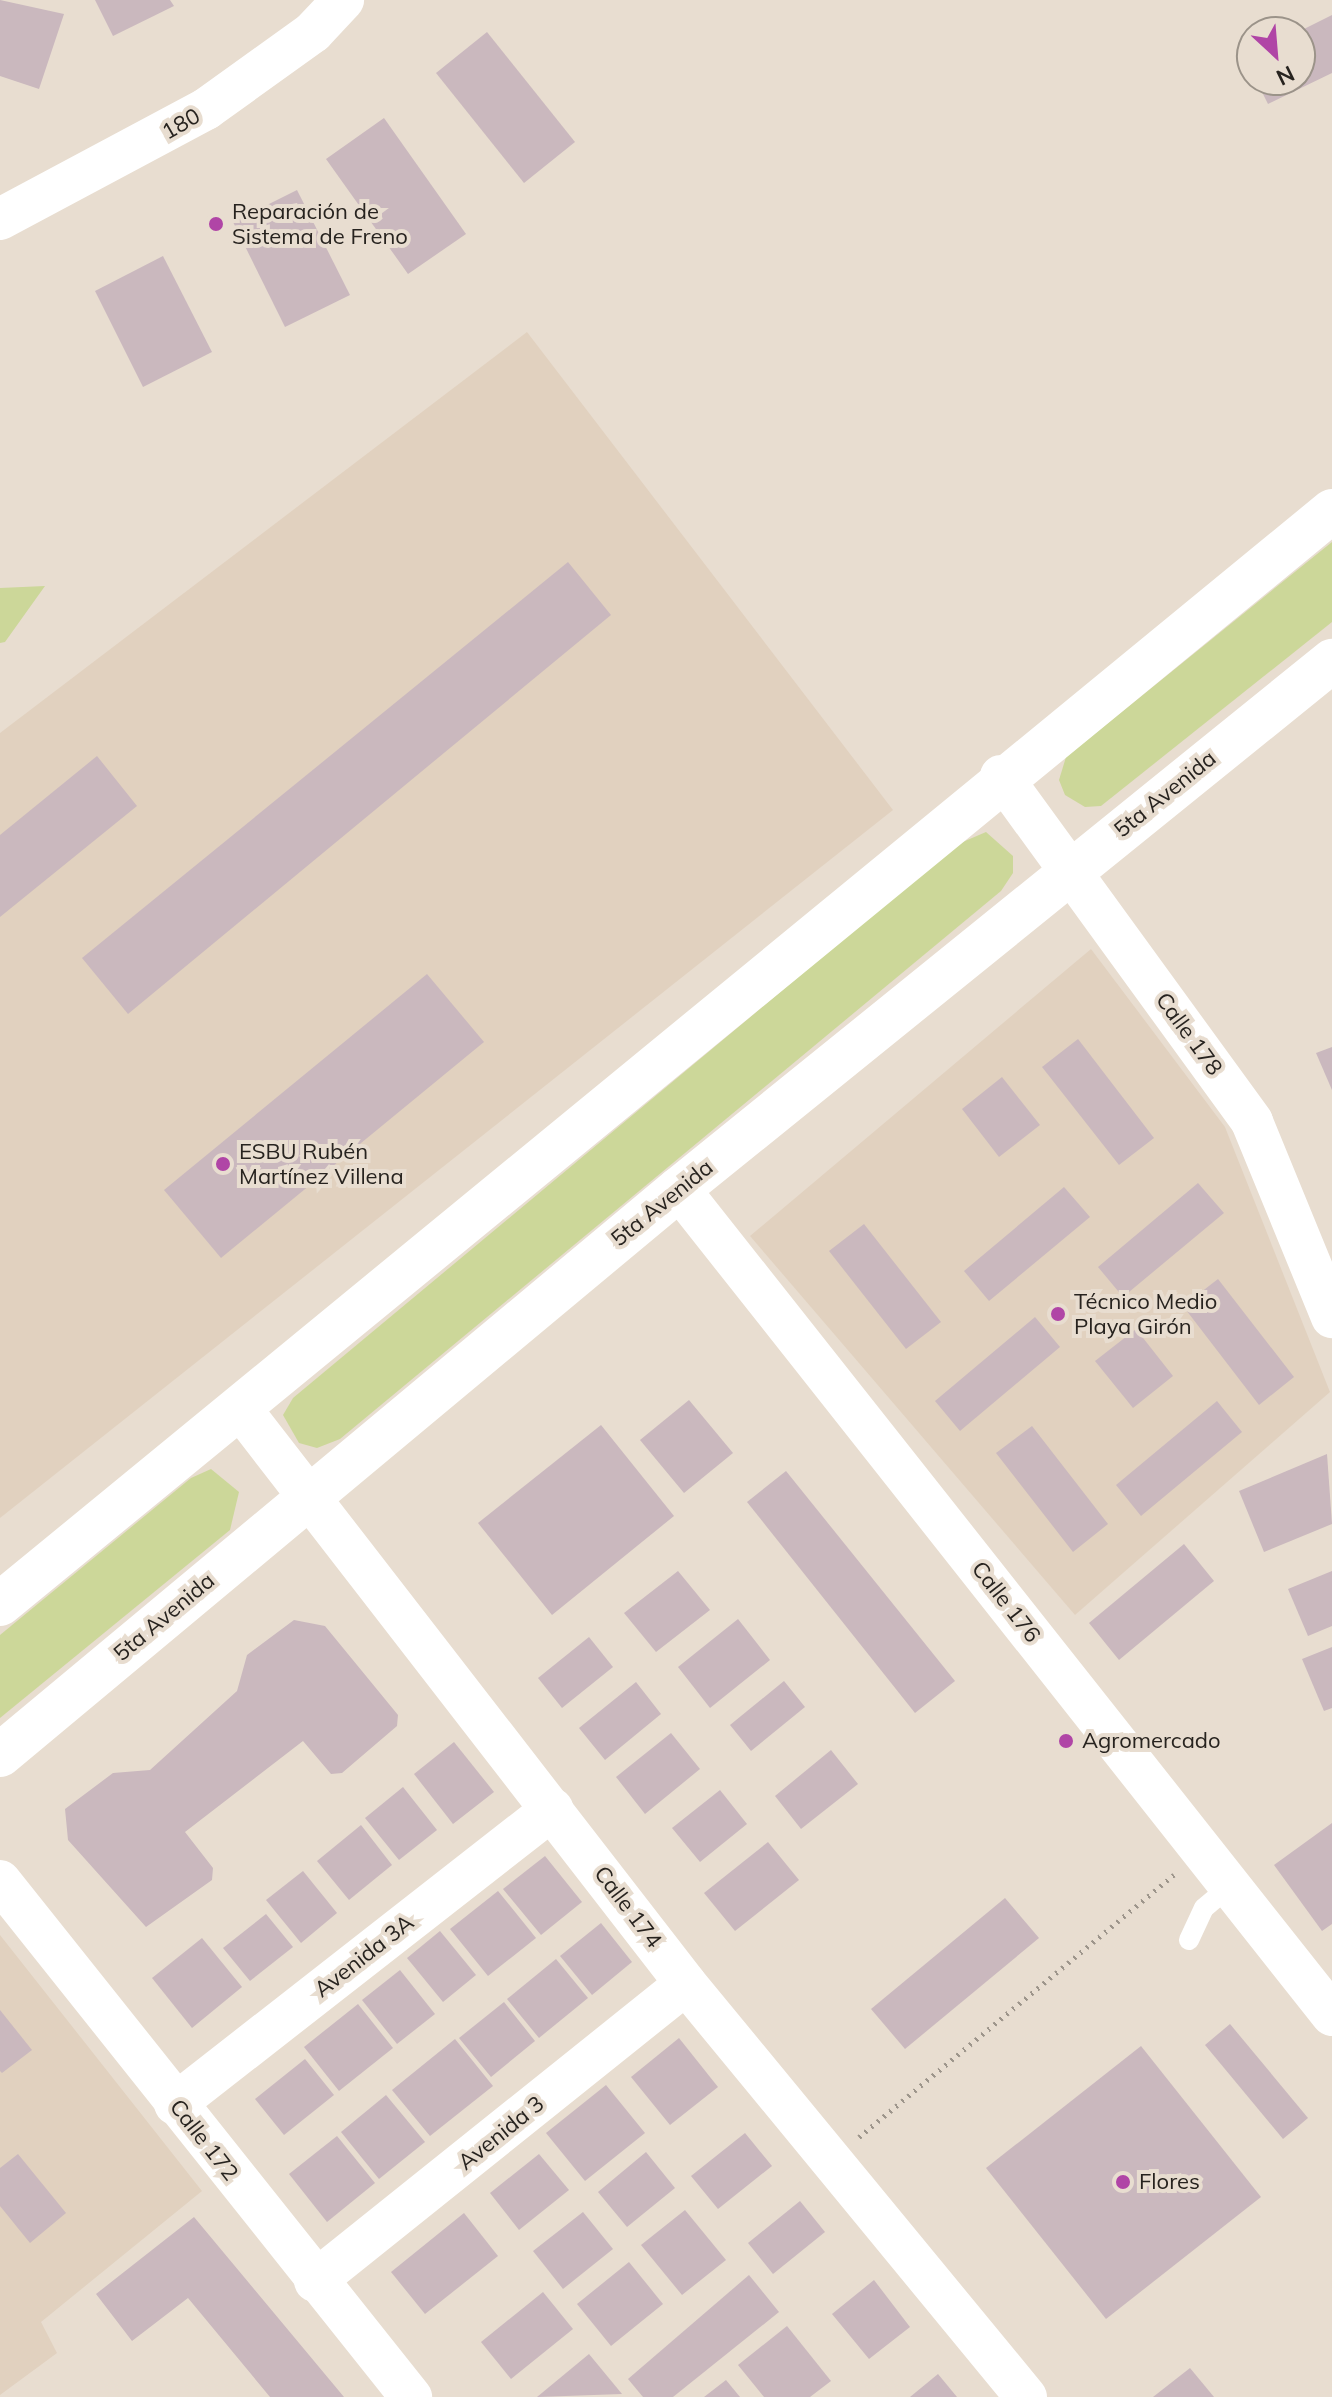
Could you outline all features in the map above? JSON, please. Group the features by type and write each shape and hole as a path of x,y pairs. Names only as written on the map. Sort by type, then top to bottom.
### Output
{"highway":[{"path":"0,1604 1001,776 1332,511"},
{"name":"5ta Avenida","path":"0,1755 679,1189 1332,661"}],"street":[{"name":"180","path":"0,219 206,109 313,32 343,0"},
{"name":"Calle 178","path":"1001,776 1252,1122 1332,1317"},
{"name":"Calle 176","path":"679,1189 1332,2015"},
{"name":"Calle 174","path":"240,1408 310,1494 686,1984 1026,2397"},
{"name":"Avenida 3A","path":"175,2104 553,1809"},
{"name":"Calle 172","path":"0,1881 315,2281 411,2397"},
{"name":"Avenida 3","path":"315,2281 686,1984"}],"lane":[{"path":"1189,1940 1204,1908 1230,1886"}],"path":[{"path":"832,2160 1203,1851"}],"shaded area":[{"name":"ESBU Rubén Martínez Villena","path":"527,332 893,810 0,1518 0,733"},
{"name":"Técnico Medio Playa Girón","path":"1091,949 1225,1127 1330,1392 1075,1615 750,1236"},
{"path":"0,1935 202,2191 41,2322 57,2353 0,2395"}],"green space":[{"path":"1332,542 1332,622 1101,806 1085,807 1065,795 1059,780 1066,757"},
{"path":"45,586 5,642 0,643 0,588"},
{"path":"986,832 1013,856 1013,873 1001,891 340,1439 317,1448 299,1443 283,1415 293,1398 958,844"},
{"path":"211,1469 239,1492 230,1530 0,1718 0,1635 191,1478"}],"building":[{"path":"0,0 64,14 39,89 0,76"},
{"path":"95,0 170,0 174,6 113,36"},
{"path":"1332,15 1332,73 1316,81 1316,23"},
{"path":"487,32 575,142 524,183 436,73"},
{"path":"1264,96 1285,96 1268,104"},
{"path":"384,118 466,234 408,274 326,159"},
{"path":"297,190 350,295 285,327 233,222"},
{"path":"163,256 212,352 143,387 95,291"},
{"path":"568,562 611,615 128,1014 82,958"},
{"path":"97,756 137,806 0,917 0,835"},
{"path":"427,974 484,1042 221,1258 164,1190"},
{"path":"1078,1039 1154,1138 1119,1165 1042,1067"},
{"path":"1332,1047 1332,1090 1316,1053"},
{"path":"1002,1077 1040,1125 999,1157 962,1109"},
{"path":"1198,1183 1224,1213 1123,1297 1098,1267"},
{"path":"1064,1187 1090,1217 989,1301 964,1271"},
{"path":"864,1224 941,1322 906,1349 829,1251"},
{"path":"1218,1279 1294,1377 1259,1405 1183,1306"},
{"path":"1035,1317 1060,1347 960,1431 935,1401"},
{"path":"1136,1329 1173,1376 1133,1408 1095,1361"},
{"path":"689,1400 733,1453 684,1493 640,1440"},
{"path":"1217,1401 1242,1432 1141,1516 1116,1485"},
{"path":"601,1425 674,1516 552,1615 478,1523"},
{"path":"1032,1426 1108,1524 1073,1552 996,1453"},
{"path":"1327,1454 1332,1524 1264,1552 1239,1491"},
{"path":"786,1471 955,1681 915,1713 747,1502"},
{"path":"1184,1544 1214,1581 1119,1660 1089,1623"},
{"path":"678,1571 710,1610 656,1652 624,1613"},
{"path":"1332,1571 1332,1626 1308,1636 1288,1589"},
{"path":"738,1619 770,1660 710,1708 678,1667"},
{"path":"294,1620 325,1626 398,1715 397,1726 342,1773 331,1774 303,1741 185,1832 213,1868 212,1880 146,1927 68,1840 65,1809 113,1773 150,1770 237,1691 247,1655"},
{"path":"589,1637 613,1667 562,1708 538,1678"},
{"path":"1332,1647 1332,1708 1324,1711 1302,1659"},
{"path":"784,1681 805,1707 751,1751 730,1725"},
{"path":"636,1682 661,1714 605,1760 579,1728"},
{"path":"671,1733 700,1769 645,1814 616,1777"},
{"path":"454,1742 494,1792 453,1824 414,1774"},
{"path":"831,1750 858,1784 801,1829 775,1796"},
{"path":"403,1787 437,1830 399,1860 365,1818"},
{"path":"720,1790 747,1824 700,1862 672,1828"},
{"path":"1332,1823 1332,1924 1322,1931 1274,1865"},
{"path":"361,1825 392,1865 349,1900 317,1861"},
{"path":"768,1842 799,1880 735,1931 704,1893"},
{"path":"545,1856 582,1902 541,1935 503,1889"},
{"path":"303,1871 337,1913 301,1943 266,1900"},
{"path":"498,1891 536,1938 488,1976 450,1929"},
{"path":"1005,1898 1039,1938 905,2049 871,2009"},
{"path":"266,1914 293,1947 250,1981 223,1948"},
{"path":"601,1923 632,1962 592,1995 560,1956"},
{"path":"440,1931 476,1975 443,2002 407,1958"},
{"path":"202,1938 242,1987 192,2028 152,1978"},
{"path":"556,1959 588,1998 539,2038 507,1999"},
{"path":"400,1970 435,2014 397,2044 362,2000"},
{"path":"504,2002 535,2041 491,2077 459,2038"},
{"path":"358,2004 393,2048 339,2091 304,2047"},
{"path":"0,2010 32,2050 2,2073 0,2071"},
{"path":"1230,2024 1308,2118 1283,2139 1205,2045"},
{"path":"679,2038 718,2087 670,2125 631,2077"},
{"path":"455,2039 493,2086 430,2136 392,2090"},
{"name":"Flores","path":"1141,2046 1261,2197 1106,2319 986,2168"},
{"path":"305,2059 334,2095 284,2135 255,2099"},
{"path":"606,2085 645,2133 585,2181 546,2133"},
{"path":"386,2095 425,2142 379,2179 341,2132"},
{"path":"745,2133 772,2166 718,2209 691,2176"},
{"path":"337,2136 375,2183 327,2222 289,2174"},
{"path":"646,2152 675,2188 627,2227 598,2192"},
{"path":"18,2154 66,2213 30,2243 0,2206 0,2168"},
{"path":"539,2154 569,2190 519,2230 490,2193"},
{"path":"800,2201 825,2232 773,2274 748,2243"},
{"path":"685,2210 726,2260 682,2295 641,2245"},
{"path":"583,2212 613,2249 563,2289 533,2251"},
{"path":"464,2213 498,2256 425,2314 391,2272"},
{"path":"194,2217 344,2397 270,2397 188,2298 132,2341 96,2294"},
{"path":"629,2262 663,2304 611,2346 577,2304"},
{"path":"749,2275 779,2312 673,2397 643,2397 628,2379"},
{"path":"874,2280 910,2327 869,2359 832,2314"},
{"path":"543,2292 573,2329 511,2379 481,2342"},
{"path":"787,2326 831,2381 810,2397 764,2397 738,2365"},
{"path":"589,2354 622,2394 537,2397"},
{"path":"1190,2368 1214,2397 1153,2397"},
{"path":"938,2374 957,2397 910,2397"},
{"path":"726,2380 740,2397 704,2397"}],"place":[{"name":"Reparación de Sistema de Freno","path":"216,224"},
{"name":"ESBU Rubén Martínez Villena","path":"223,1164"},
{"name":"Técnico Medio Playa Girón","path":"1058,1314"},
{"name":"Agromercado","path":"1066,1741"},
{"name":"Flores","path":"1123,2182"}]}
